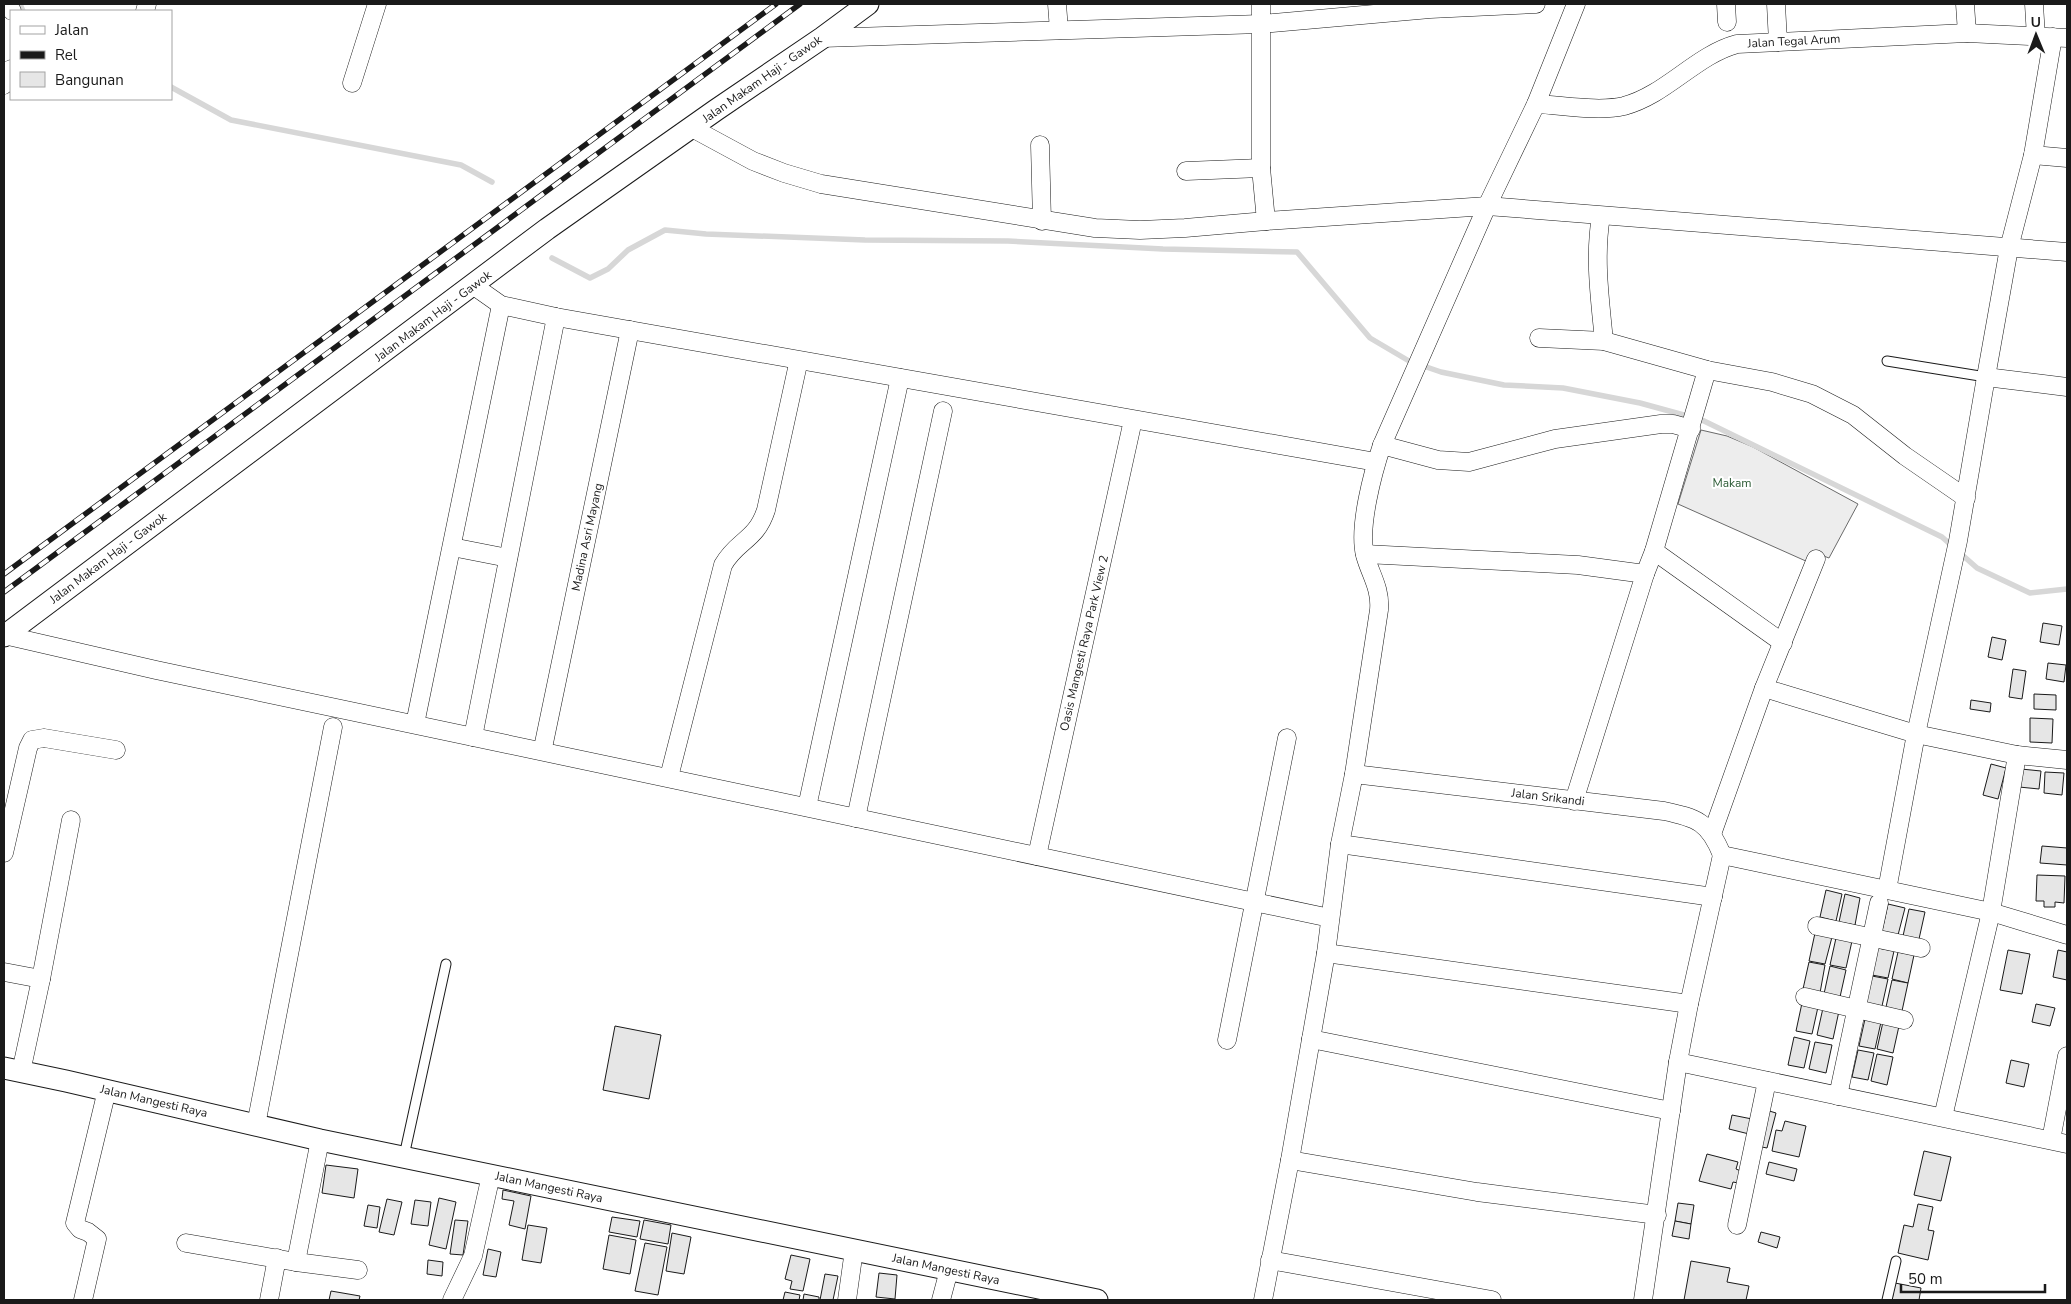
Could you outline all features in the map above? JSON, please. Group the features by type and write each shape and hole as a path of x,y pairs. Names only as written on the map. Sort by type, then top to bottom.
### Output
{"street":[{"path":"352,83 377,4"},
{"name":"Jalan Makam Haji - Gawok","path":"4,636 474,286 547,229 868,4"},
{"path":"1057,4 1059,30"},
{"path":"1261,4 1261,168 1266,221"},
{"path":"822,38 1261,24 1430,9 1536,4"},
{"path":"1263,1300 1290,1160 1326,953 1340,844 1354,774 1379,602 1376,584 1364,554 1365,522 1376,462 1487,206 1536,104 1576,4"},
{"path":"1726,4 1726,22"},
{"path":"1776,4 1778,42"},
{"path":"1965,4 1967,33"},
{"path":"1838,1096 1872,938 1883,896 1958,541 2009,248 2033,156 2052,37 2034,4"},
{"name":"Jalan Tegal Arum","path":"1536,104 1602,108 1623,106 1643,98 1730,46 1967,33 2052,37"},
{"path":"4,85 10,71"},
{"path":"692,128 753,161 784,174 821,184 1095,228 1140,230 1184,228 1487,206 2067,252"},
{"path":"1040,145 1042,221"},
{"path":"2033,156 2067,158"},
{"path":"1186,171 1261,168"},
{"path":"1601,216 1597,237 1597,263 1604,341"},
{"path":"474,286 501,305 556,317 1376,462"},
{"path":"415,724 501,305"},
{"path":"473,737 556,317"},
{"name":"Madina Asri Mayang","path":"544,743 630,330"},
{"path":"1539,338 1604,341 1707,370 1781,384 1829,401 1859,419 1905,456 1966,498"},
{"path":"669,778 723,565 730,552 755,534 766,510 798,364"},
{"path":"1574,800 1645,574 1654,551 1707,370"},
{"path":"1986,377 2067,387"},
{"path":"807,807 900,378"},
{"path":"856,818 943,411"},
{"path":"1382,445 1438,460 1468,462 1555,439 1661,424 1693,422"},
{"name":"Oasis Mangesti Raya Park View 2","path":"1037,856 1131,429"},
{"path":"452,547 508,558"},
{"path":"1654,551 1782,643"},
{"path":"1364,554 1578,566 1645,574"},
{"path":"1712,834 1764,688 1816,559"},
{"path":"4,636 156,670 1330,918"},
{"path":"1764,688 1916,734 2017,754 2067,760"},
{"path":"256,1125 333,727"},
{"path":"4,853 28,748 32,740 44,738 116,750"},
{"path":"1227,1040 1287,738"},
{"path":"1943,1117 1991,912 2017,754"},
{"name":"Jalan Srikandi","path":"1354,774 1664,811 1688,816 1712,834 1722,855"},
{"path":"13,1070 40,979 70,820"},
{"path":"1340,844 1714,897"},
{"path":"1643,1300 1657,1216 1678,1062 1722,855 1883,896 1991,912 2067,935"},
{"path":"1817,926 1920,948"},
{"path":"1326,953 1689,1004"},
{"path":"4,972 40,979"},
{"path":"1805,997 1904,1020"},
{"path":"1311,1039 1671,1111"},
{"path":"1678,1062 2059,1142 2067,1056"},
{"name":"Jalan Mangesti Raya","path":"13,1070 320,1140 1087,1299"},
{"path":"1737,1225 1767,1081"},
{"path":"83,1300 97,1239 80,1229 75,1223 107,1090"},
{"path":"296,1262 320,1140"},
{"path":"1290,1160 1477,1192 1657,1216"},
{"path":"452,1300 473,1256 491,1175"},
{"path":"186,1243 296,1262 358,1270"},
{"path":"847,1300 854,1250"},
{"path":"269,1300 277,1258"},
{"path":"1270,1260 1492,1300"},
{"path":"941,1300 949,1270"}],"lane":[{"path":"1887,361 1986,377"},
{"path":"404,1156 446,964"},
{"path":"1887,1300 1896,1261"}],"shaded area":[{"name":"Makam","path":"1701,430 1727,436 1753,447 1858,504 1829,558 1813,552 1808,562 1678,504"}],"building":[{"path":"2043,623 2062,626 2059,645 2040,642"},
{"path":"1992,637 2006,640 2002,660 1988,657"},
{"path":"2048,663 2066,665 2064,682 2046,679"},
{"path":"2013,669 2026,671 2022,699 2009,697"},
{"path":"2034,694 2056,695 2056,710 2034,709"},
{"path":"1971,700 1991,703 1990,712 1970,709"},
{"path":"2030,718 2053,719 2052,743 2030,742"},
{"path":"1991,764 2006,768 1998,799 1983,795"},
{"path":"2021,769 2041,771 2039,789 2019,787"},
{"path":"2045,772 2064,773 2062,795 2044,793"},
{"path":"2042,846 2067,848 2067,865 2040,863"},
{"path":"2037,875 2065,876 2064,903 2055,902 2055,907 2044,907 2044,901 2036,901"},
{"path":"1826,890 1842,894 1836,921 1820,917"},
{"path":"1845,894 1860,898 1855,925 1839,922"},
{"path":"1888,904 1905,908 1898,935 1882,931"},
{"path":"1909,909 1925,912 1919,939 1903,936"},
{"path":"1815,933 1832,937 1825,964 1809,961"},
{"path":"1836,938 1852,941 1846,968 1830,965"},
{"path":"1878,948 1894,951 1888,978 1872,975"},
{"path":"2008,950 2030,954 2022,994 2000,990"},
{"path":"2058,950 2067,952 2067,980 2053,977"},
{"path":"1898,952 1914,955 1908,983 1892,979"},
{"path":"1809,962 1825,965 1820,993 1803,989"},
{"path":"1830,966 1846,970 1840,997 1824,994"},
{"path":"1872,976 1888,979 1882,1006 1866,1003"},
{"path":"1892,980 1908,983 1902,1011 1886,1007"},
{"path":"1802,1003 1818,1007 1812,1034 1796,1031"},
{"path":"2036,1004 2055,1008 2050,1026 2032,1022"},
{"path":"1823,1008 1839,1011 1833,1039 1817,1035"},
{"path":"1865,1019 1881,1022 1875,1049 1859,1046"},
{"path":"1883,1022 1899,1026 1893,1053 1877,1049"},
{"path":"615,1026 661,1035 649,1099 603,1090"},
{"path":"1794,1037 1810,1041 1804,1068 1788,1065"},
{"path":"1815,1042 1832,1045 1826,1073 1809,1069"},
{"path":"1858,1050 1874,1053 1868,1080 1852,1077"},
{"path":"1877,1054 1893,1057 1887,1085 1871,1081"},
{"path":"2011,1060 2029,1064 2024,1087 2006,1083"},
{"path":"1766,1110 1776,1113 1767,1148 1757,1146"},
{"path":"1732,1115 1752,1119 1749,1134 1729,1129"},
{"path":"1785,1121 1806,1126 1799,1157 1772,1151 1776,1130 1782,1131"},
{"path":"1924,1151 1951,1157 1941,1201 1914,1195"},
{"path":"1707,1154 1738,1162 1736,1169 1741,1171 1738,1183 1733,1182 1731,1189 1699,1181"},
{"path":"1769,1162 1797,1169 1794,1181 1766,1174"},
{"path":"326,1165 358,1169 354,1198 322,1193"},
{"path":"503,1190 531,1196 525,1229 509,1225 514,1201 502,1199"},
{"path":"439,1198 456,1202 446,1249 429,1245"},
{"path":"387,1199 402,1202 394,1235 379,1232"},
{"path":"415,1200 431,1202 428,1226 411,1224"},
{"path":"1678,1203 1694,1205 1691,1224 1675,1221"},
{"path":"1918,1204 1933,1207 1928,1230 1934,1231 1928,1260 1898,1253 1904,1225 1913,1227"},
{"path":"368,1205 380,1207 377,1228 364,1226"},
{"path":"612,1217 640,1221 637,1237 609,1232"},
{"path":"455,1220 468,1221 463,1255 450,1254"},
{"path":"644,1220 671,1225 668,1244 640,1239"},
{"path":"1675,1221 1691,1224 1689,1239 1672,1236"},
{"path":"528,1225 547,1228 541,1263 522,1260"},
{"path":"1761,1232 1780,1237 1777,1248 1758,1242"},
{"path":"672,1233 691,1237 684,1274 666,1271"},
{"path":"609,1235 636,1240 630,1274 603,1269"},
{"path":"645,1243 667,1247 658,1295 635,1291"},
{"path":"488,1249 501,1252 496,1277 483,1275"},
{"path":"791,1255 810,1259 803,1291 790,1289 792,1281 785,1279"},
{"path":"428,1260 443,1262 442,1276 427,1274"},
{"path":"1691,1261 1730,1268 1727,1282 1749,1286 1746,1300 1684,1300"},
{"path":"879,1273 897,1275 895,1299 876,1297"},
{"path":"825,1274 838,1276 833,1300 820,1300"},
{"path":"1895,1283 1921,1288 1919,1300 1892,1300"},
{"path":"331,1291 360,1296 359,1300 329,1300"},
{"path":"785,1292 800,1295 799,1300 783,1300"},
{"path":"804,1294 819,1297 819,1300 803,1300"}],"waterway":[{"path":"20,4 23,10"},
{"path":"172,88 231,120 461,165 492,182"},
{"path":"552,258 590,278 608,269 628,250 665,230 706,234 865,240 1008,241 1163,249 1297,252 1370,338 1409,361 1441,372 1504,385 1563,388 1640,403 1702,420 1942,537 1977,568 2030,593 2067,589"}],"railway":[{"path":"4,574 776,4"},
{"path":"4,592 800,4"}]}
